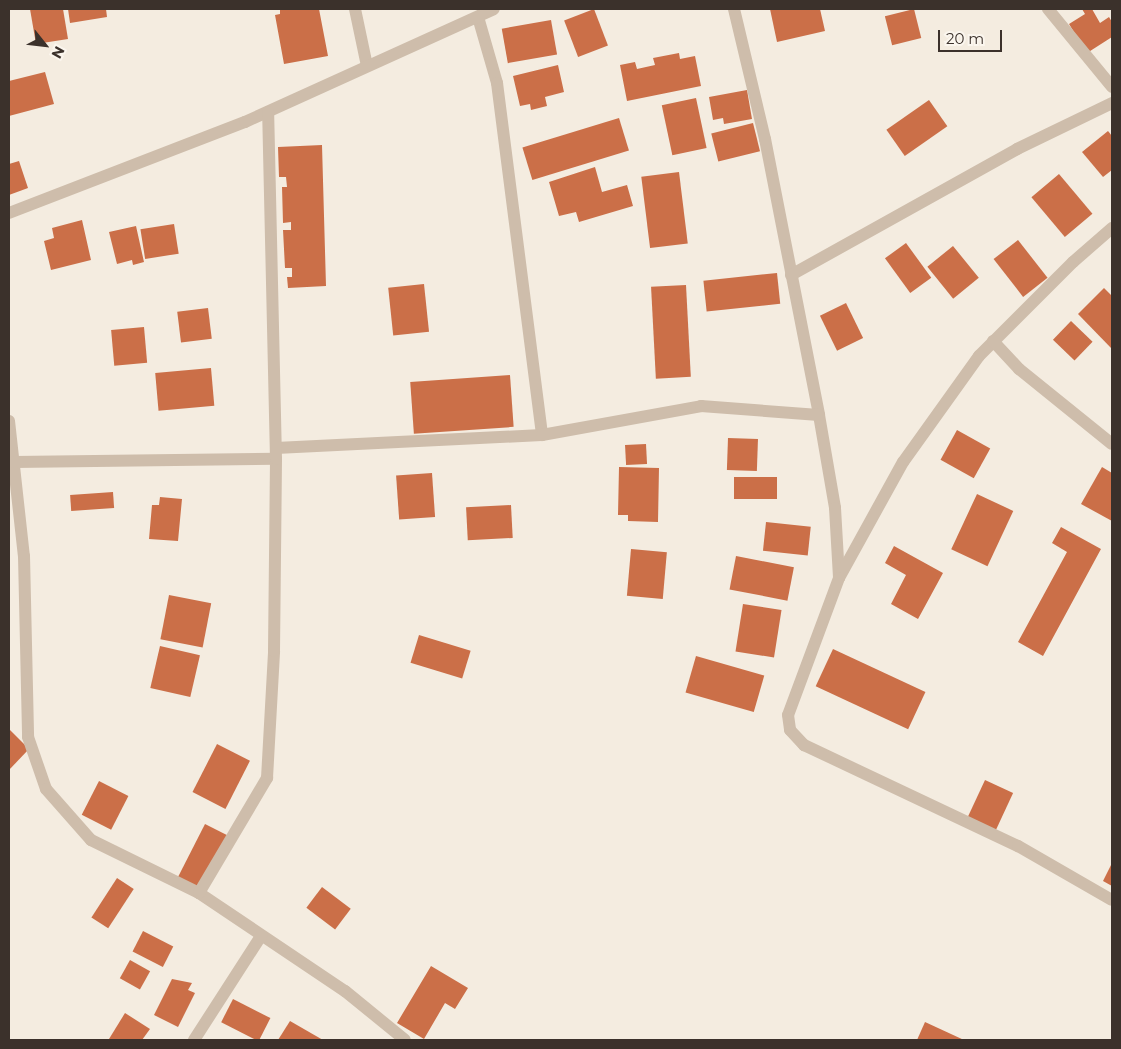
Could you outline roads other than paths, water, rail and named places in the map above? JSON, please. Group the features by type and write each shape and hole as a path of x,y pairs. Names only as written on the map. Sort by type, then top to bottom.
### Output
{"street":[{"path":"355,9 367,66"},
{"path":"9,213 268,112 367,66 478,18 494,9"},
{"path":"734,9 765,139 819,415 835,508 839,578"},
{"path":"1048,9 1112,87"},
{"path":"478,18 497,83 542,435"},
{"path":"791,275 1017,149 1112,103"},
{"path":"199,893 267,778 274,651 276,454 268,112"},
{"path":"1112,228 993,341 903,462 839,578 791,700 788,715 790,730 804,745 1018,846 1112,900"},
{"path":"993,341 1019,369 1112,444"},
{"path":"14,462 276,454 542,435 702,406 819,415"},
{"path":"9,421 14,462 13,479 24,556 28,738 46,789 92,840 199,893 344,991 405,1040"},
{"path":"194,1040 261,936"}]}
